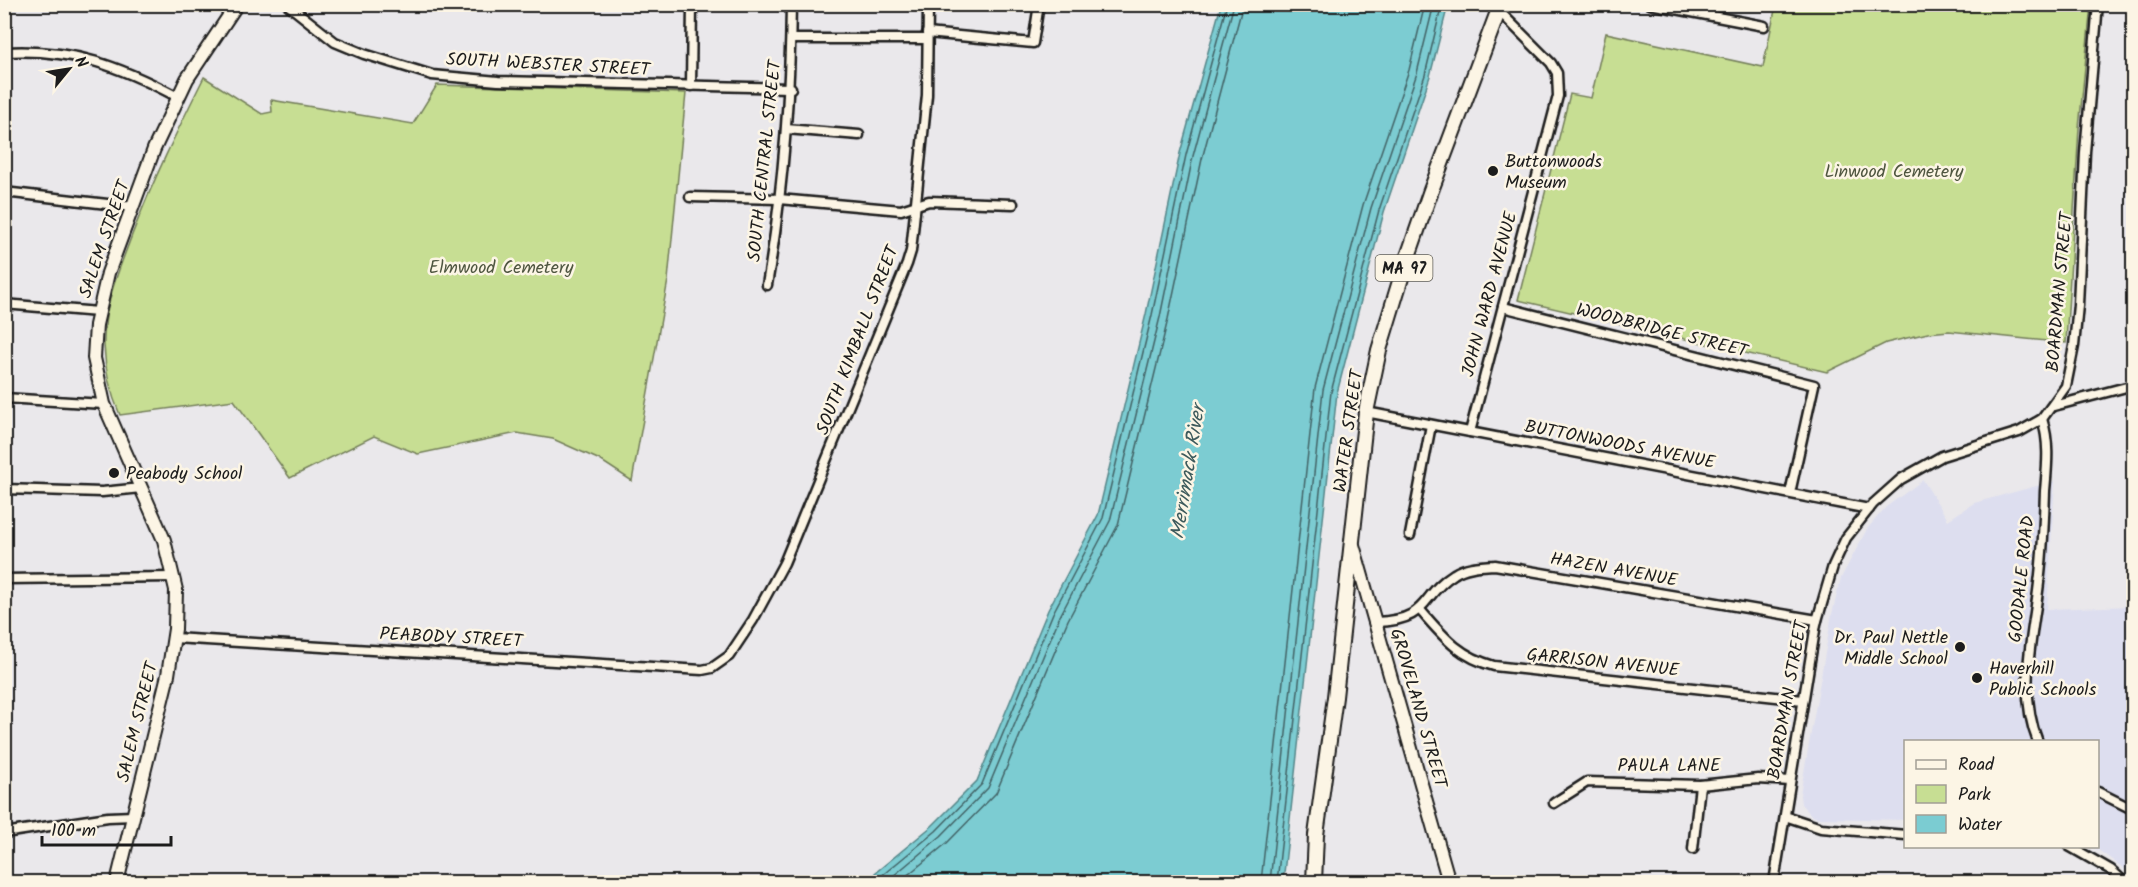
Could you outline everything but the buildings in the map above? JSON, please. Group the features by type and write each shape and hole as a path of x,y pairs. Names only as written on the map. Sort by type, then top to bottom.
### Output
{"main road":[{"name":"SALEM STREET","path":"117,882 168,675 177,612 174,577 164,540 104,404 94,358 98,312 108,273 154,149 178,97 237,4"},
{"name":"WATER STREET","path":"1314,882 1316,835 1366,412 1379,350 1404,268 1500,8"},
{"name":"GROVELAND STREET","path":"1352,544 1449,882"}],"street":[{"name":"SOUTH WEBSTER STREET","path":"287,4 335,42 371,57 432,75 463,80 791,88"},
{"path":"691,86 692,4"},
{"name":"SOUTH CENTRAL STREET","path":"767,285 778,224 791,88 791,4"},
{"name":"SOUTH KIMBALL STREET","path":"724,661 753,620 803,519 911,251 927,95 928,4"},
{"path":"791,39 927,36 1033,43 1039,4"},
{"path":"1650,4 1764,26"},
{"name":"BOARDMAN STREET","path":"1774,882 1817,620 1837,557 1846,538 1888,489 1916,469 1959,451 2019,432 2042,419 2067,386 2074,346 2085,152 2098,4"},
{"name":"JOHN WARD AVENUE","path":"1470,432 1558,96 1557,73 1544,54 1500,8"},
{"path":"4,52 35,51 86,57 135,74 178,97"},
{"path":"786,129 859,135"},
{"path":"4,192 133,207"},
{"path":"690,197 779,198 901,210 929,201 1013,204"},
{"path":"4,304 98,312"},
{"name":"WOODBRIDGE STREET","path":"1503,307 1814,385 1790,493"},
{"path":"2054,406 2133,385"},
{"path":"4,398 104,404"},
{"name":"BUTTONWOODS AVENUE","path":"1366,412 1869,509"},
{"name":"GOODALE ROAD","path":"2038,740 2032,727 2026,686 2040,580 2045,503 2048,447 2042,419"},
{"path":"1410,535 1431,425"},
{"path":"4,489 102,492 141,488"},
{"name":"HAZEN AVENUE","path":"1420,610 1453,574 1467,568 1495,565 1817,620"},
{"path":"4,579 174,577"},
{"path":"1376,622 1393,621 1420,610"},
{"name":"GARRISON AVENUE","path":"1420,610 1458,651 1476,661 1494,666 1803,700"},
{"name":"PEABODY STREET","path":"174,638 702,670 712,668 724,661"},
{"name":"PAULA LANE","path":"1554,803 1587,782 1700,785 1758,779 1790,781"},
{"path":"1693,849 1700,785"},
{"path":"2099,793 2133,810"},
{"path":"4,833 108,817 133,816"},
{"path":"1785,816 1821,828 1904,835"},
{"path":"2072,848 2111,870 2124,882"}],"shaded area":[{"name":"Haverhill Public Schools","path":"1923,480 1948,520 1974,503 2055,481 2047,609 2133,606 2133,875 2095,848 2099,848 2099,740 1904,740 1904,820 1820,818 1812,816 1801,804 1800,795 1832,614 1841,578 1867,529 1886,507"}],"green space":[{"name":"Linwood Cemetery","path":"1776,5 2091,5 2079,128 2066,343 1949,331 1928,333 1886,343 1827,372 1518,300 1570,94 1591,98 1606,33 1763,67"},
{"name":"Elmwood Cemetery","path":"204,77 262,114 272,112 271,100 413,124 437,85 686,93 668,280 632,481 600,460 553,439 517,433 418,454 374,436 290,478 234,400 120,415 109,381 104,345 109,302 148,194"}],"water":[{"name":"Merrimack River","path":"1221,5 1448,5 1430,76 1384,212 1337,393 1283,882 871,882 875,873 932,826 977,781 1048,610 1098,515 1146,314 1180,153"}],"waterway":[{"path":"49,882 52,878 92,882"}],"place":[{"name":"Buttonwoods Museum","path":"1493,171"},
{"name":"Peabody School","path":"114,473"},
{"name":"Dr. Paul Nettle Middle School","path":"1960,647"},
{"name":"Haverhill Public Schools","path":"1977,678"}]}
